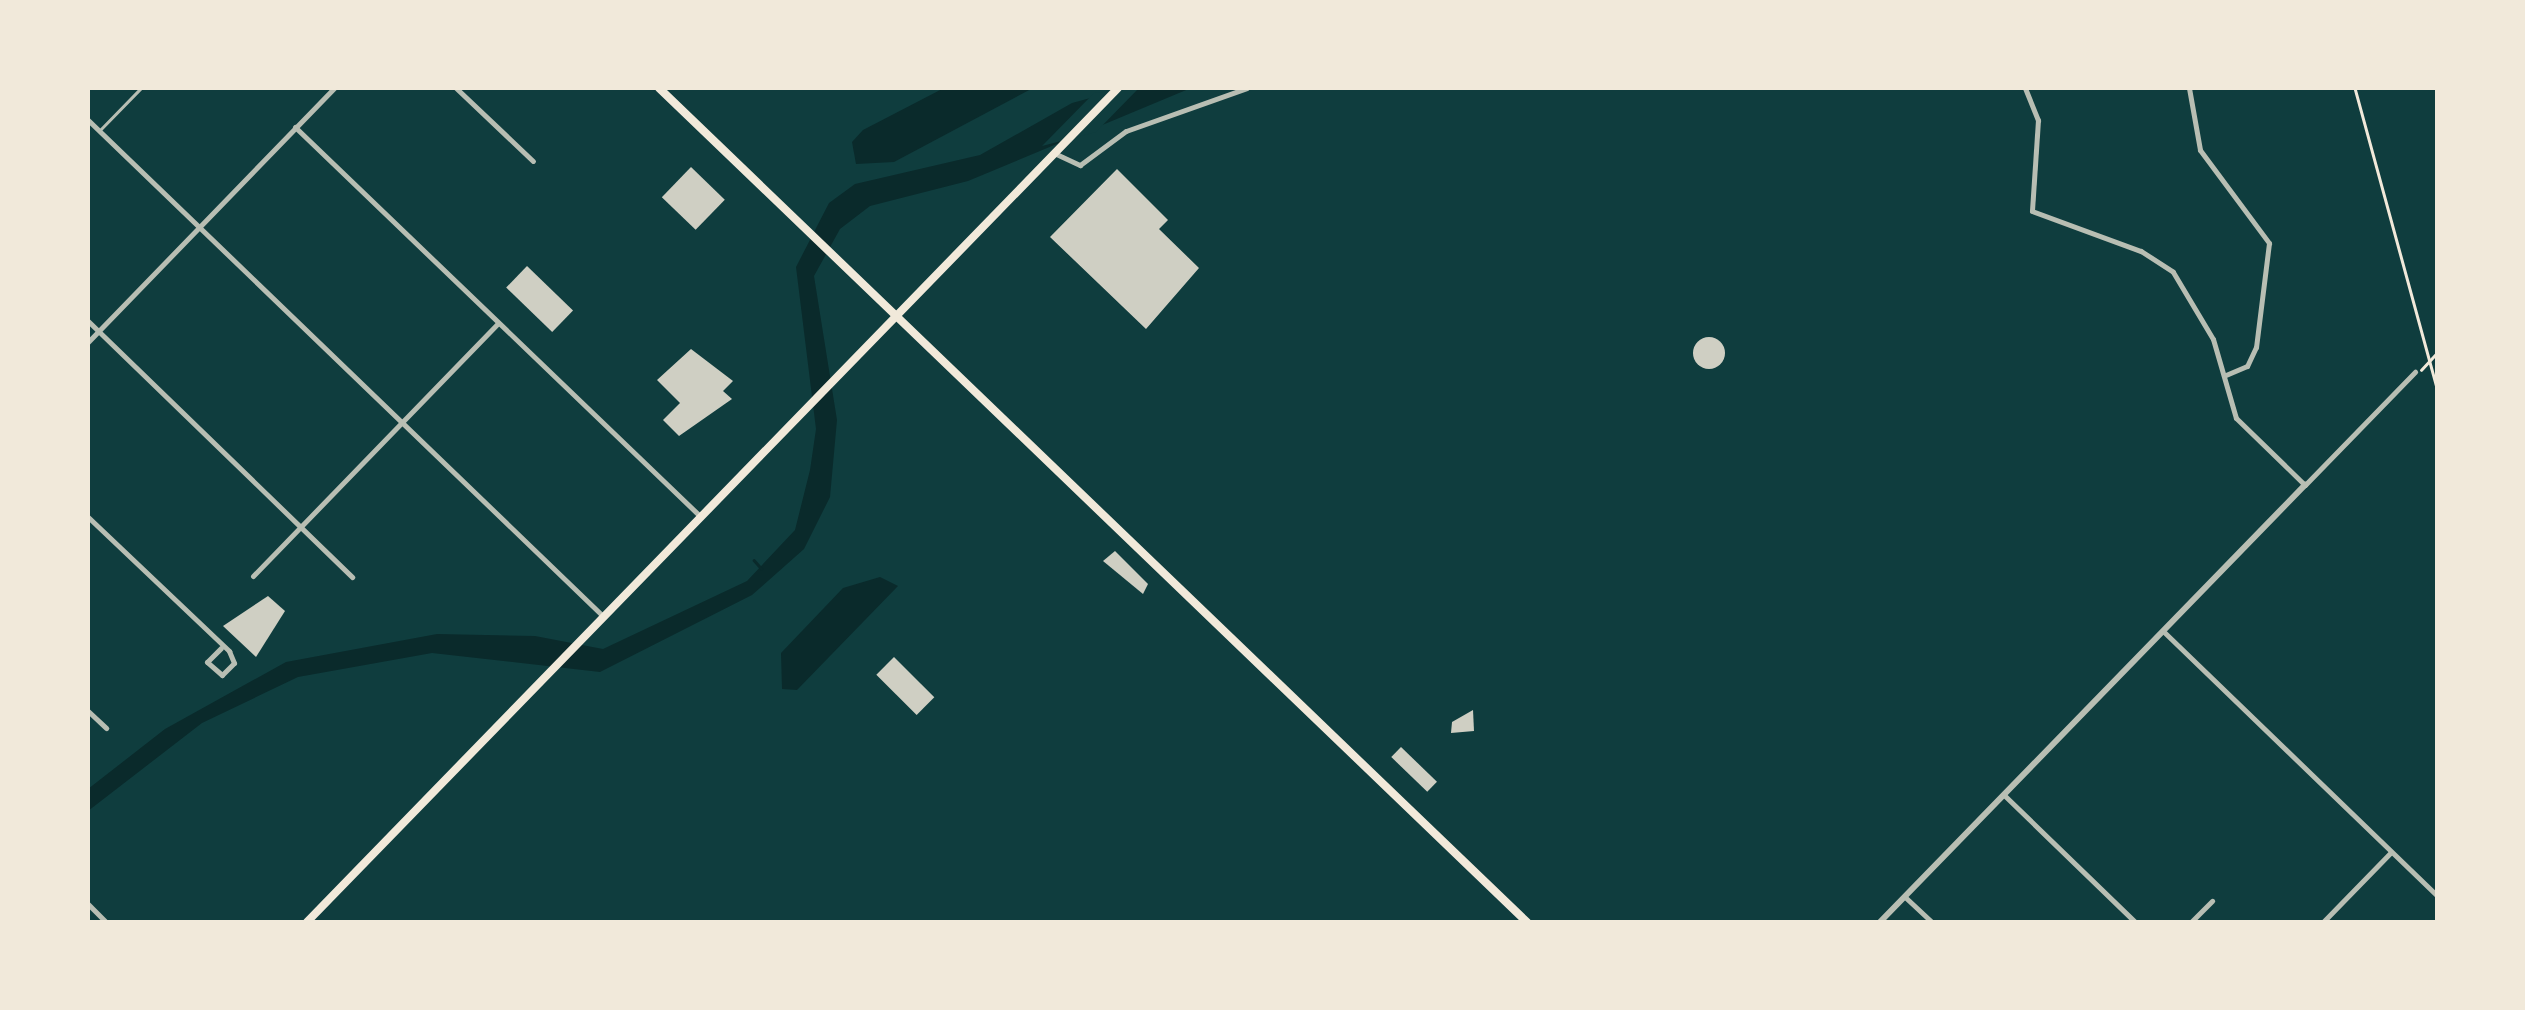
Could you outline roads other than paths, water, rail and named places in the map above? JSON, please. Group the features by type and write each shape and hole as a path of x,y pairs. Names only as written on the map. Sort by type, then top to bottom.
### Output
{"main road":[{"path":"659,88 1527,922"},
{"path":"307,922 1118,88"}],"street":[{"path":"88,342 334,88"},
{"path":"456,88 533,160"},
{"path":"1054,153 1080,165 1126,131 1247,88"},
{"path":"2025,88 2038,120 2032,211 2142,251 2173,272 2224,376 2236,418 2305,485"},
{"path":"2190,88 2192,134 2268,243 2256,347 2247,366 2224,376"},
{"path":"88,120 604,617"},
{"path":"295,127 700,516"},
{"path":"88,321 352,577"},
{"path":"253,576 498,323"},
{"path":"1880,922 2415,372"},
{"path":"88,517 221,648 234,663 218,674 208,658 221,648"},
{"path":"2163,631 2438,896"},
{"path":"88,711 106,728"},
{"path":"2004,795 2135,922"},
{"path":"2323,922 2391,852"},
{"path":"1905,897 1932,922"},
{"path":"2192,922 2212,901"},
{"path":"88,904 106,922"}],"lane":[{"path":"99,131 141,88"}],"water":[{"path":"944,88 1033,88 894,162 856,164 852,142 863,130"},
{"path":"1127,88 1191,88 968,181 870,206 840,229 814,276 837,420 830,497 804,549 752,595 600,672 432,653 298,677 202,723 88,811 88,789 165,729 286,662 437,634 535,636 603,649 747,581 795,530 810,470 816,429 796,267 829,203 855,184 980,155 1072,103"},
{"path":"880,577 898,586 797,690 782,689 781,653 843,588"}],"waterway":[{"path":"754,560 761,568"}]}
